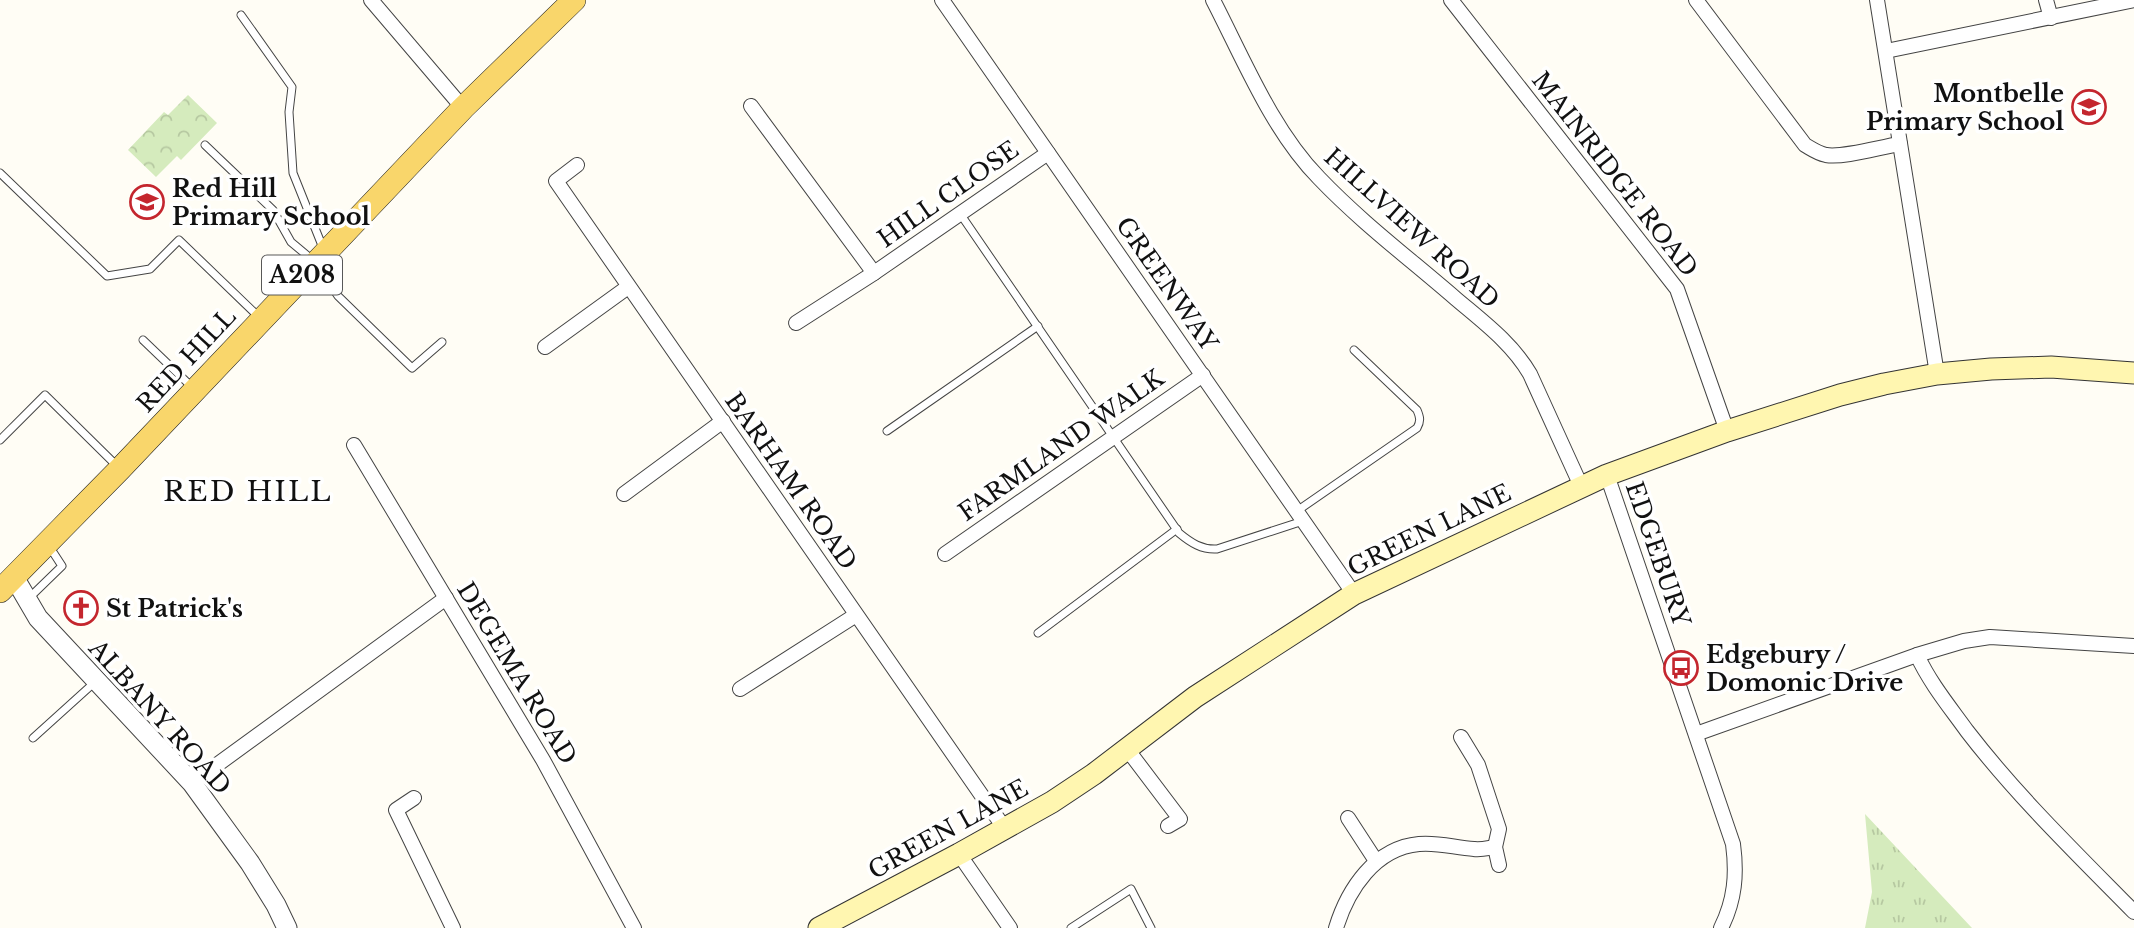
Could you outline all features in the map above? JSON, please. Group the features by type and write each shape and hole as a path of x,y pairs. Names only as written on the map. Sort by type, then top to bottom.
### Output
{"main road":[{"name":"RED HILL","path":"7,584 463,108 574,0"},
{"name":"GREEN LANE","path":"819,928 1005,830 1052,802 1195,697 1354,594 1607,475 1727,431 1839,395 1884,384 1937,374 1991,369 2051,367 2134,373"}],"street":[{"path":"371,0 463,108"},
{"name":"GREENWAY","path":"942,0 1354,594"},
{"name":"MAINRIDGE ROAD","path":"1451,0 1677,289 1727,431"},
{"path":"1696,0 1805,145 1815,152 1827,155 1900,144"},
{"path":"1877,0 1937,374"},
{"path":"2046,0 2051,18"},
{"path":"1886,51 2134,0"},
{"name":"HILLVIEW ROAD","path":"1218,2 1282,130 1297,153 1319,178 1520,356 1581,486"},
{"name":"HILL CLOSE","path":"751,106 874,273"},
{"name":"HILL CLOSE","path":"796,323 961,215 1048,153"},
{"name":"BARHAM ROAD","path":"577,165 556,181 1005,830"},
{"path":"545,347 628,287"},
{"name":"FARMLAND WALK","path":"945,554 1203,375"},
{"path":"624,494 723,421"},
{"name":"DEGEMA ROAD","path":"354,445 543,760 634,928"},
{"name":"EDGEBURY","path":"1607,475 1733,844 1733,896 1721,928"},
{"name":"ALBANY ROAD","path":"7,584 27,600 38,618 90,668 192,783 250,863 287,928"},
{"path":"192,783 446,598"},
{"path":"740,689 856,615"},
{"path":"1696,734 1964,640 1990,637 2134,646"},
{"path":"1917,655 1933,684 1989,759 2023,799 2134,912"},
{"path":"1461,737 1478,765 1499,829 1495,847 1499,865"},
{"path":"1127,749 1179,820"},
{"path":"414,798 396,810 453,928"},
{"path":"1348,818 1376,861"},
{"path":"1336,928 1354,886 1376,861 1395,850 1419,844 1475,849 1495,847"},
{"path":"959,854 1010,928"}],"lane":[{"path":"241,15 292,87 289,112 293,173 320,257 338,296 412,368 442,342"},
{"path":"205,145 273,210 291,242 320,257"},
{"path":"0,173 107,276 150,270 179,240 261,319"},
{"path":"961,215 1177,529 1189,542 1208,550 1217,549 1300,516 1420,423 1417,410 1354,351"},
{"path":"887,431 1038,326"},
{"path":"143,340 195,390"},
{"path":"0,440 46,395 120,469"},
{"path":"1038,633 1177,529"},
{"path":"27,600 62,566 47,542"},
{"path":"33,738 90,668"},
{"path":"1071,928 1130,889 1151,928"}],"green space":[{"path":"188,95 217,123 181,160 177,156 156,177 128,150 164,112 168,115"},
{"path":"1865,814 1972,928 1865,928 1872,892"}],"place":[{"name":"Montbelle Primary School","path":"2089,107"},
{"name":"Red Hill Primary School","path":"147,202"},
{"name":"St Patrick's","path":"81,608"},
{"name":"Edgebury / Domonic Drive","path":"1681,668"}],"district":[{"name":"RED HILL","path":"248,491"}]}
